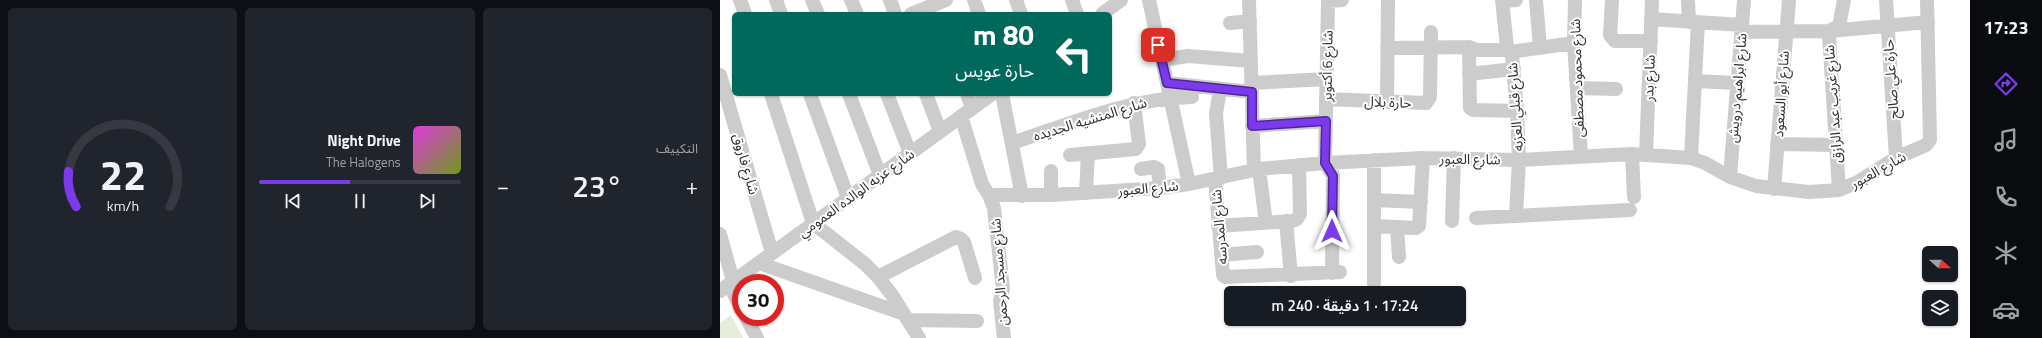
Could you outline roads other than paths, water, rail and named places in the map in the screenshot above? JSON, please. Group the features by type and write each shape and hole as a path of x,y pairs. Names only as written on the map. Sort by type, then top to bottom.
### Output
{"street":[{"path":"740,0 743,12"},
{"path":"776,0 780,12"},
{"path":"812,0 817,12"},
{"path":"851,0 856,12"},
{"path":"890,0 894,12"},
{"path":"974,0 978,12"},
{"path":"1016,0 1020,12"},
{"path":"1072,0 1075,12"},
{"path":"1148,0 1189,184"},
{"path":"1249,0 1252,126 1256,169 1266,223"},
{"path":"1328,1 1342,0"},
{"path":"1387,102 1388,0"},
{"path":"1502,1 1516,0"},
{"path":"1536,0 1540,48"},
{"name":"شارع محمود مصطفى","path":"1575,0 1574,43 1581,157"},
{"path":"1612,0 1611,39 1615,41 1651,41"},
{"name":"شارع بدر","path":"1646,155 1652,0"},
{"path":"1688,0 1693,22 1695,82 1691,158"},
{"name":"شارع ابراهيم درويش","path":"1730,177 1744,0"},
{"name":"شارع أبو السعود","path":"1774,189 1785,33 1789,0"},
{"name":"شارع غريب عبد الرازق","path":"1839,190 1828,34 1830,31 1839,26 1844,0"},
{"name":"حارة علي صالح","path":"1886,0 1896,158"},
{"path":"1652,19 1693,22 1785,33 1830,31 1928,22 1928,0"},
{"path":"1105,12 1119,1"},
{"name":"شارع 6 أكتوبر","path":"1328,1 1325,163 1333,176 1337,272"},
{"name":"شارع قبلي العزبه","path":"1502,1 1509,51 1514,69 1517,111 1519,160 1516,216"},
{"path":"917,12 937,5"},
{"path":"1230,23 1250,21"},
{"name":"شارع العبور","path":"989,195 1051,195 1160,188 1189,184 1256,169 1299,164 1423,158 1519,160 1632,154 1691,158 1705,163 1730,177 1756,186 1810,192 1839,190 1858,182 1896,158 1926,145 1930,137 1928,22"},
{"name":"حارة بلال","path":"1326,99 1424,104 1430,97 1431,32"},
{"path":"1388,48 1469,47 1477,50 1509,51 1574,43"},
{"path":"1469,47 1469,105 1471,109 1517,111"},
{"path":"1162,60 1188,56 1251,61"},
{"path":"1469,74 1514,69"},
{"path":"1167,83 1220,89 1252,88 1327,80"},
{"path":"1695,82 1737,83"},
{"name":"شارع فاروق","path":"724,84 772,253"},
{"path":"1577,88 1616,89"},
{"name":"شارع المدرسه","path":"1220,89 1216,114 1218,226 1223,275 1228,279 1337,272"},
{"path":"772,96 813,223 865,264 878,277 919,338"},
{"path":"811,96 848,198"},
{"path":"850,96 880,175"},
{"path":"888,96 910,153"},
{"path":"927,96 940,131"},
{"name":"شارع مسجد الرحمن","path":"967,96 966,112 982,184 989,195 994,208 1003,289 1000,301 1004,338"},
{"name":"شارع عزبه الوالده العمومي","path":"727,286 989,96"},
{"path":"1002,96 1022,196"},
{"name":"شارع المنشيه الجديده","path":"1012,143 1134,103 1170,98 1192,98"},
{"path":"1070,155 1138,147 1139,144 1134,103"},
{"path":"1252,126 1326,121"},
{"path":"1777,144 1836,145"},
{"path":"1086,193 1088,153"},
{"path":"1476,218 1516,216 1632,203 1632,154"},
{"path":"1374,226 1416,228 1419,226 1423,158"},
{"path":"1452,221 1454,158"},
{"path":"1374,160 1374,283"},
{"path":"1218,226 1286,222 1295,220 1300,214 1299,164"},
{"path":"1141,169 1154,167 1158,169 1160,188"},
{"path":"1051,171 1051,195"},
{"path":"1374,200 1421,202"},
{"path":"1286,222 1291,276"},
{"path":"1397,227 1399,257"},
{"path":"720,234 727,286"},
{"path":"878,277 956,237 961,238 964,242 975,278"},
{"path":"1221,255 1257,252"},
{"path":"758,263 906,317 977,321"},
{"path":"751,326 757,338"}]}
